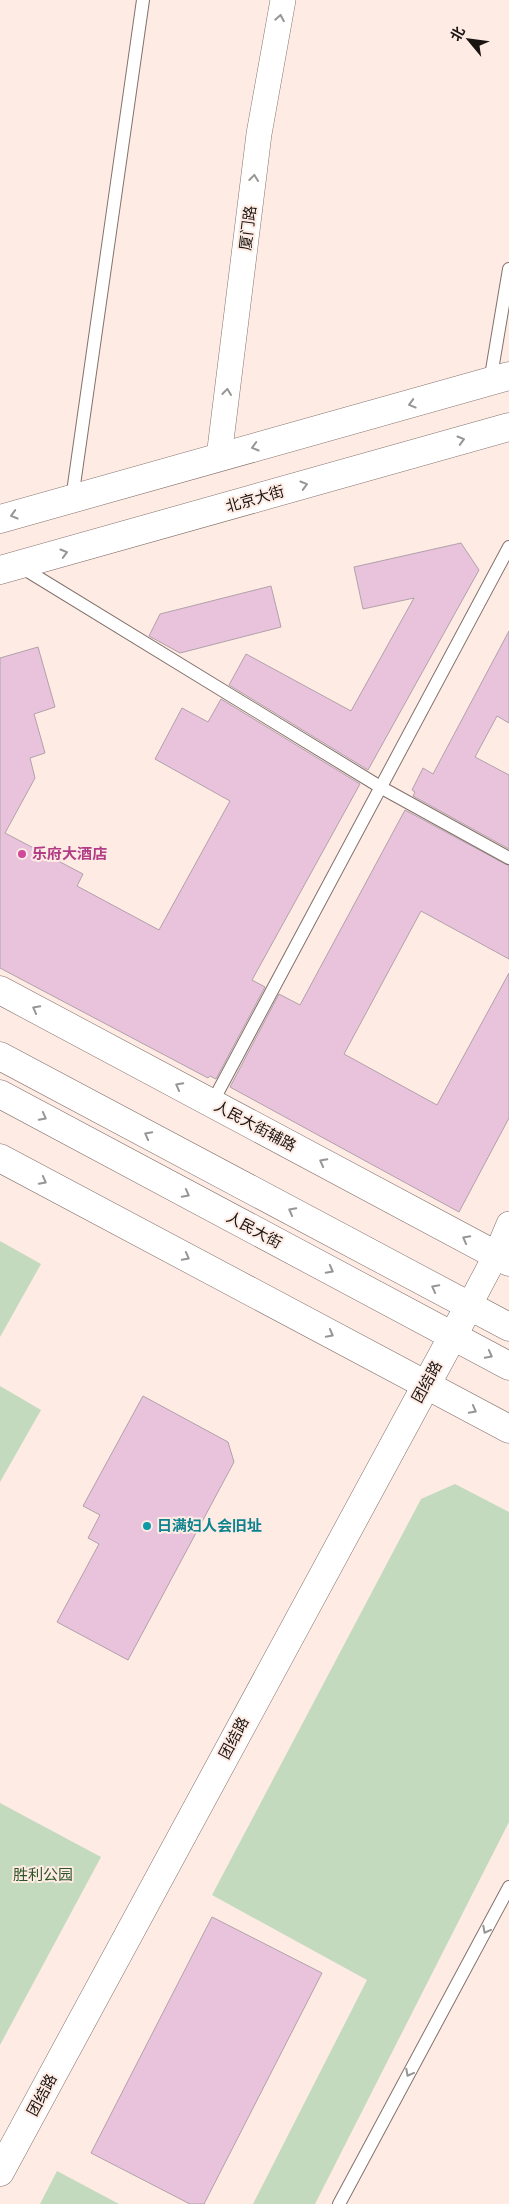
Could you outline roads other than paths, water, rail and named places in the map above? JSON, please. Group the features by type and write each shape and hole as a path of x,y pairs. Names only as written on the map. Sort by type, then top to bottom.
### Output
{"main road":[{"path":"0,519 499,379"},
{"name":"北京大街","path":"6,563 509,427"},
{"name":"人民大街辅路","path":"0,990 502,1258"},
{"path":"0,1056 509,1327"},
{"name":"人民大街","path":"0,1094 509,1366"},
{"path":"0,1158 509,1429"},
{"name":"团结路","path":"0,2172 469,1306"}],"street":[{"name":"厦门路","path":"219,458 259,134 283,0"},
{"path":"469,1306 502,1258 509,1224"}],"lane":[{"path":"72,499 144,0"},
{"path":"499,379 509,269"},
{"path":"212,1104 509,547"},
{"path":"6,563 382,788 509,858"},
{"path":"339,2204 509,1887"}],"place":[{"name":"乐府大酒店","path":"22,854"},
{"name":"日满妇人会旧址","path":"147,1526"}],"park label":[{"name":"胜利公园","path":"43,1875"}]}
